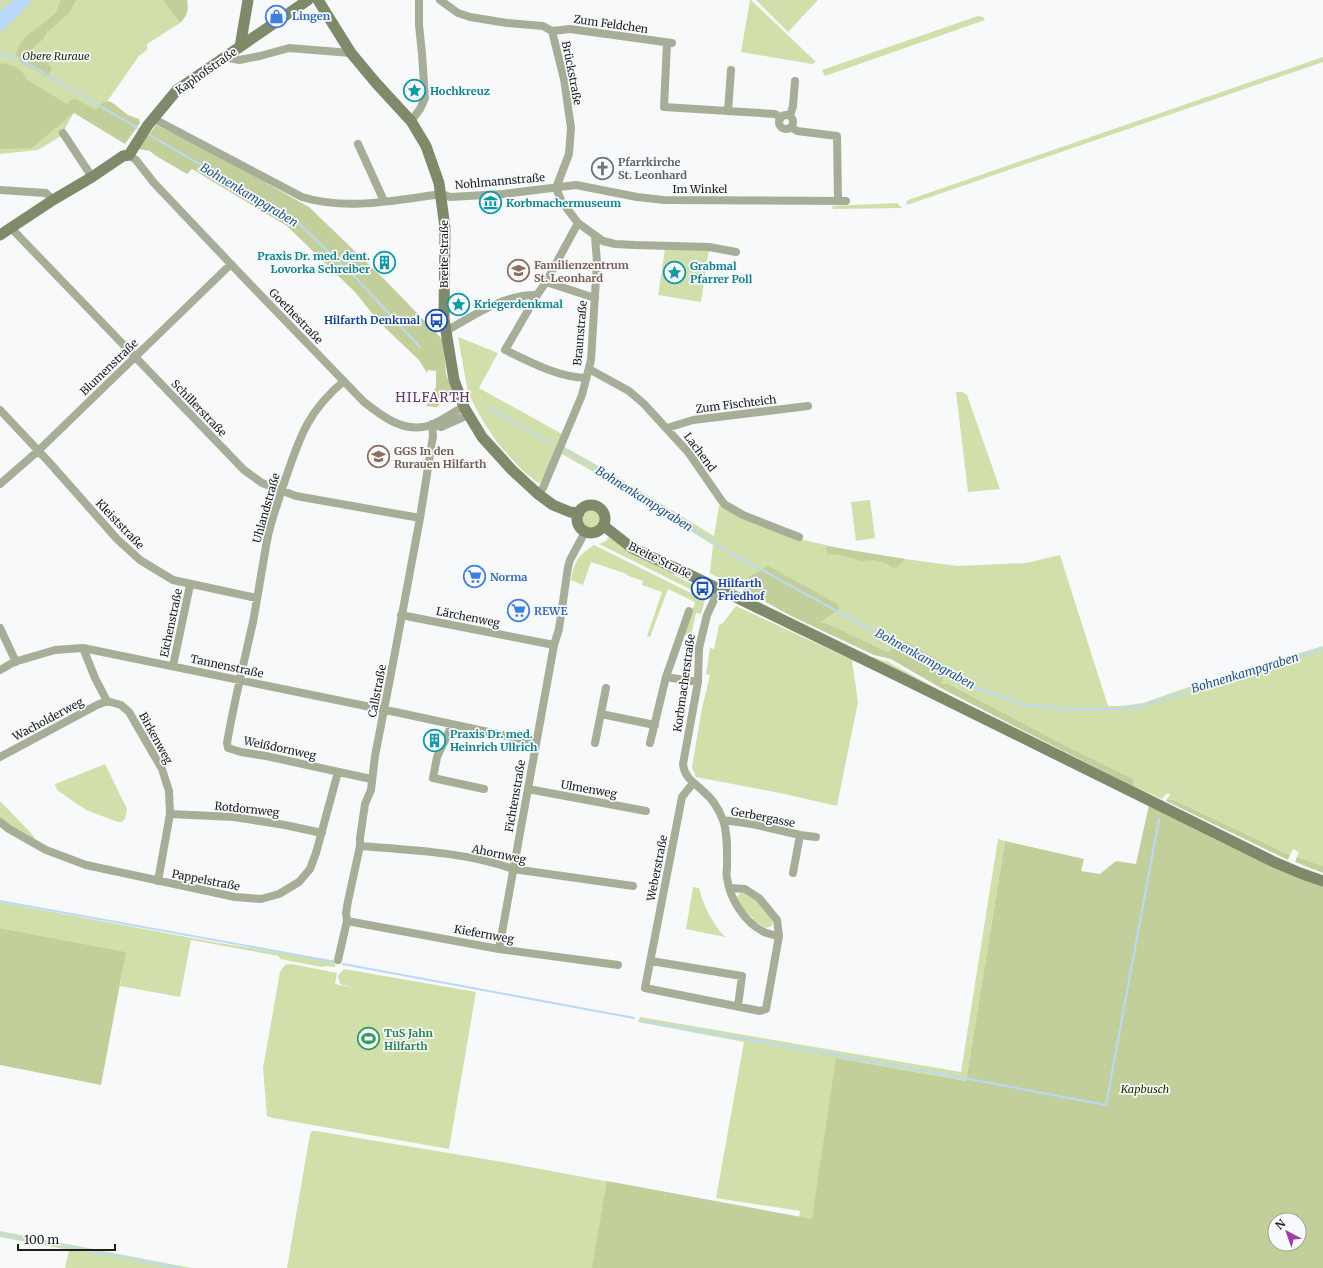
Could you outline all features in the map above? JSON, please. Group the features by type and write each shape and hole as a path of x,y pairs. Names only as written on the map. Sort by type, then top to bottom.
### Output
{"main road":[{"path":"240,47 248,0"},
{"name":"Kaphofstraße","path":"128,155 151,121 177,90 308,0"},
{"name":"Breite Straße","path":"318,0 351,53 411,121 426,146 440,182 445,228 444,319 454,380 466,411 482,438 512,470 538,494 553,505 570,512 579,513"},
{"path":"0,235 123,156 128,155"},
{"path":"592,505 602,510 605,515 604,526 596,532 590,534 584,532 578,525 577,519 582,508 592,505"},
{"name":"Breite Straße","path":"604,526 632,548 909,681 1272,861 1323,881"}],"street":[{"path":"411,121 420,110 425,98 418,0"},
{"name":"Brückstraße","path":"440,0 458,13 470,17 500,22 543,26 552,31 564,80 572,128 569,154 556,188"},
{"name":"Zum Feldchen","path":"552,31 570,29 670,43 664,106 775,114 781,118 785,115 790,116"},
{"path":"224,57 239,60 289,48 351,53"},
{"path":"728,111 731,70"},
{"path":"781,118 779,122 781,127 787,129 791,127 793,122 790,116 793,106 795,81"},
{"name":"Nohlmannstraße","path":"151,121 158,121 302,197 312,200 340,204 365,204 442,194 450,197 503,194 556,188 562,202 578,223 595,237 603,241 615,244 709,247 736,252"},
{"name":"Im Winkel","path":"556,188 576,185 637,198 664,200 842,201 837,136 797,131 791,127"},
{"path":"63,133 92,177"},
{"path":"358,144 384,201"},
{"name":"Goethestraße","path":"128,155 136,160 154,183 364,402 380,415 391,421 414,427 432,424 441,426 466,411"},
{"path":"0,190 46,193 53,200"},
{"path":"578,223 546,282 536,295 505,350 554,371 579,378 586,378"},
{"name":"Schillerstraße","path":"11,228 244,470 262,483 296,496 420,518"},
{"name":"Braunstraße","path":"538,494 542,488 582,395 591,360 597,262 595,237"},
{"name":"Blumenstraße","path":"0,484 38,451 231,264"},
{"path":"546,282 595,298"},
{"path":"446,331 490,306 530,295 536,295"},
{"name":"Lachend","path":"588,369 629,391 644,404 688,452 724,504 743,516 799,538"},
{"name":"Uhlandstraße","path":"239,680 257,598 267,540 302,432 310,417 331,392 344,381"},
{"name":"Zum Fischteich","path":"667,428 693,420 808,406"},
{"name":"Kleiststraße","path":"0,410 117,539 140,560 173,580 190,585 257,598"},
{"name":"Callstraße","path":"338,960 347,921 346,913 348,901 360,846 365,804 371,790 371,779 420,518 433,436 432,424"},
{"name":"Fichtenstraße","path":"499,949 535,742 554,645 559,629 568,567 584,532"},
{"name":"Eichenstraße","path":"173,666 190,585"},
{"name":"Korbmacherstraße","path":"719,589 707,615 699,648 698,682 683,764 684,771 693,783 705,792 714,803 723,820 726,834 726,877 740,911 752,924 764,932 779,936"},
{"path":"650,743 666,677 689,611"},
{"name":"Lärchenweg","path":"402,615 554,645"},
{"path":"0,628 16,662"},
{"path":"83,648 95,678 107,701"},
{"name":"Tannenstraße","path":"0,670 16,662 54,650 83,648 384,709 535,742"},
{"path":"666,677 698,682"},
{"name":"Weißdornweg","path":"239,680 227,743 228,748 371,779"},
{"path":"595,742 606,688"},
{"name":"Wacholderweg","path":"0,757 107,701"},
{"name":"Birkenweg","path":"107,701 121,705 129,712 162,769 169,792 170,814 158,881"},
{"path":"601,714 655,725"},
{"path":"451,724 449,732 437,757 433,778 484,789"},
{"name":"Pappelstraße","path":"0,822 9,829 46,850 86,865 235,897 261,899 279,894 299,882 310,869 322,834 338,772"},
{"name":"Weberstraße","path":"693,783 682,797 645,988 738,1006"},
{"name":"Ulmenweg","path":"528,789 646,810"},
{"name":"Rotdornweg","path":"170,814 234,817 285,825 322,834"},
{"name":"Gerbergasse","path":"723,820 752,824 816,837"},
{"name":"Gerbergasse","path":"793,874 800,834"},
{"name":"Ahornweg","path":"360,846 421,850 493,863 513,869 633,886"},
{"path":"651,960 742,976 738,1006 760,1011 766,1008 779,936 777,920 759,898 745,889 730,888"},
{"name":"Kiefernweg","path":"347,921 499,949 618,965"}],"green space":[{"name":"Obere Ruraue","path":"0,0 182,0 178,20 180,23 147,44 147,50 139,56 94,120 75,110 61,136 38,150 0,154"},
{"path":"61,0 76,0 69,13 47,32 43,39 30,51 42,58 52,69 47,77 21,62 16,56 18,48 22,42 32,31 56,12"},
{"path":"163,0 187,0 187,13 180,23"},
{"path":"750,0 816,62 812,64 741,52"},
{"path":"756,0 818,0 788,32"},
{"path":"978,16 983,17 985,20 825,76 822,70"},
{"path":"1323,57 1323,62 907,205 906,202 908,200"},
{"path":"3,63 17,68 23,72 26,79 67,104 72,99 76,99 96,110 102,103 109,101 128,115 139,119 140,123 125,144 74,113 32,148 0,149 0,64"},
{"path":"156,125 208,150 309,207 386,281 443,340 446,374 452,391 437,407 426,406 436,387 436,371 428,370 427,373 419,360 380,323 355,292 287,226 192,169 187,174 150,151 138,149"},
{"path":"897,203 902,208 833,209 832,206"},
{"path":"665,249 709,250 701,302 658,295"},
{"path":"458,337 498,353 479,388 562,434 542,482 538,483 522,470 499,445 479,414 468,393"},
{"path":"956,392 962,392 967,395 1000,489 968,492"},
{"path":"563,446 616,476 714,536 719,506 769,528 799,539 852,551 905,559 957,566 1026,563 1060,555 1108,706 1143,703 1183,689 1323,646 1323,866 1297,857 1299,852 1293,849 1290,855 1174,800 1167,799 1170,795 1167,793 1162,799 1133,786 1133,779 1070,748 949,684 940,684 902,642 888,652 826,623 818,623 840,609 838,604 743,584 740,588 711,574 713,545 608,480 560,453"},
{"path":"870,500 875,538 856,541 851,502"},
{"path":"591,510 598,512 600,519 598,526 591,528 584,526 582,519 584,512"},
{"path":"609,537 629,551 675,573 674,575 699,588 700,585 706,591 708,598 599,544 606,541"},
{"path":"594,545 705,600 701,614 696,613 691,636 696,637 695,642 688,643 690,638 685,635 685,632 695,602 668,589 650,637 647,636 662,592 642,585 643,581 626,575 627,574 591,562 583,585 571,580 574,568 580,556"},
{"path":"826,546 905,559 898,567 893,568 886,563 874,560 861,561 842,555 827,554"},
{"path":"768,566 838,604 840,609 819,623 826,623 888,652 902,642 906,642 942,662 946,668 941,684 949,684 1070,748 1133,779 1133,786 939,687 891,659 874,655 793,617 740,588 750,576"},
{"path":"729,586 795,622 872,657 888,662 995,720 1160,802 1158,804 1001,726 910,678 788,620 727,587"},
{"path":"736,606 852,660 858,702 837,806 780,793 696,777 692,767 702,708 710,675 706,674 710,648 714,649 719,625 723,623"},
{"path":"105,764 127,809 125,819 122,822 118,822 86,810 57,790 55,784"},
{"path":"1167,799 1174,800 1290,855 1288,860 1166,801"},
{"path":"0,801 32,834 36,841 34,842 0,819"},
{"name":"Kapbusch","path":"1149,805 1323,885 1323,1268 592,1268 607,1181 812,1219 836,1058 966,1081 1005,841 1084,859 1081,871 1100,874 1116,861 1136,864"},
{"name":"Kapbusch","path":"998,839 1005,841 966,1081 836,1058 1101,1109 1144,871 1298,1212 1267,1212 1267,1252 1307,1252 1307,1233 1323,1268 287,1268 310,1134 312,1131 503,1162 799,1217 800,1211 716,1198 744,1042 638,1022 640,1017 961,1072"},
{"path":"1297,857 1323,866 1323,873 1295,862"},
{"path":"693,887 699,888 703,902 709,914 725,937 686,929"},
{"path":"741,892 746,893 756,899 771,918 773,922 772,926 766,928 753,920 753,918 741,907 737,897"},
{"path":"0,902 219,943 335,961 335,967 322,967 280,959 279,956 191,940 180,997 120,986 125,952 0,928"},
{"path":"0,928 126,952 101,1085 0,1065"},
{"name":"TuS Jahn Hilfarth","path":"291,964 337,973 335,984 354,988 340,984 338,976 344,969 476,992 449,1149 267,1116 263,1068 280,972 285,965"},
{"path":"0,1231 191,1268 65,1268 69,1250 0,1237"}],"water":[{"path":"14,0 33,0 0,33 0,11"}],"waterway":[{"path":"0,54 18,58 141,130"},
{"name":"Bohnenkampgraben","path":"146,133 294,219 356,278 420,347"},
{"name":"Bohnenkampgraben","path":"488,407 552,444"},
{"name":"Bohnenkampgraben","path":"564,450 612,477 722,548 975,687 1024,705 1067,709 1122,709 1142,706 1323,649"},
{"path":"643,1021 937,1073 1106,1105 1159,819"},
{"path":"0,901 336,962"},
{"path":"343,964 634,1018"},
{"path":"0,1234 179,1268"}],"place":[{"name":"Lingen","path":"276,16"},
{"name":"Hochkreuz","path":"415,91"},
{"name":"Pfarrkirche St. Leonhard","path":"603,168"},
{"name":"Korbmachermuseum","path":"490,203"},
{"name":"Praxis Dr. med. dent. Lovorka Schreiber","path":"385,262"},
{"name":"Familienzentrum St. Leonhard","path":"519,271"},
{"name":"Grabmal Pfarrer Poll","path":"675,272"},
{"name":"Kriegerdenkmal","path":"459,304"},
{"name":"Hilfarth Denkmal","path":"436,320"},
{"name":"GGS In den Rurauen Hilfarth","path":"379,457"},
{"name":"Norma","path":"475,577"},
{"name":"Hilfarth Friedhof","path":"703,589"},
{"name":"REWE","path":"519,611"},
{"name":"Praxis Dr. med. Heinrich Ullrich","path":"434,740"},
{"name":"TuS Jahn Hilfarth","path":"368,1039"}],"district":[{"name":"HILFARTH","path":"433,397"}]}
